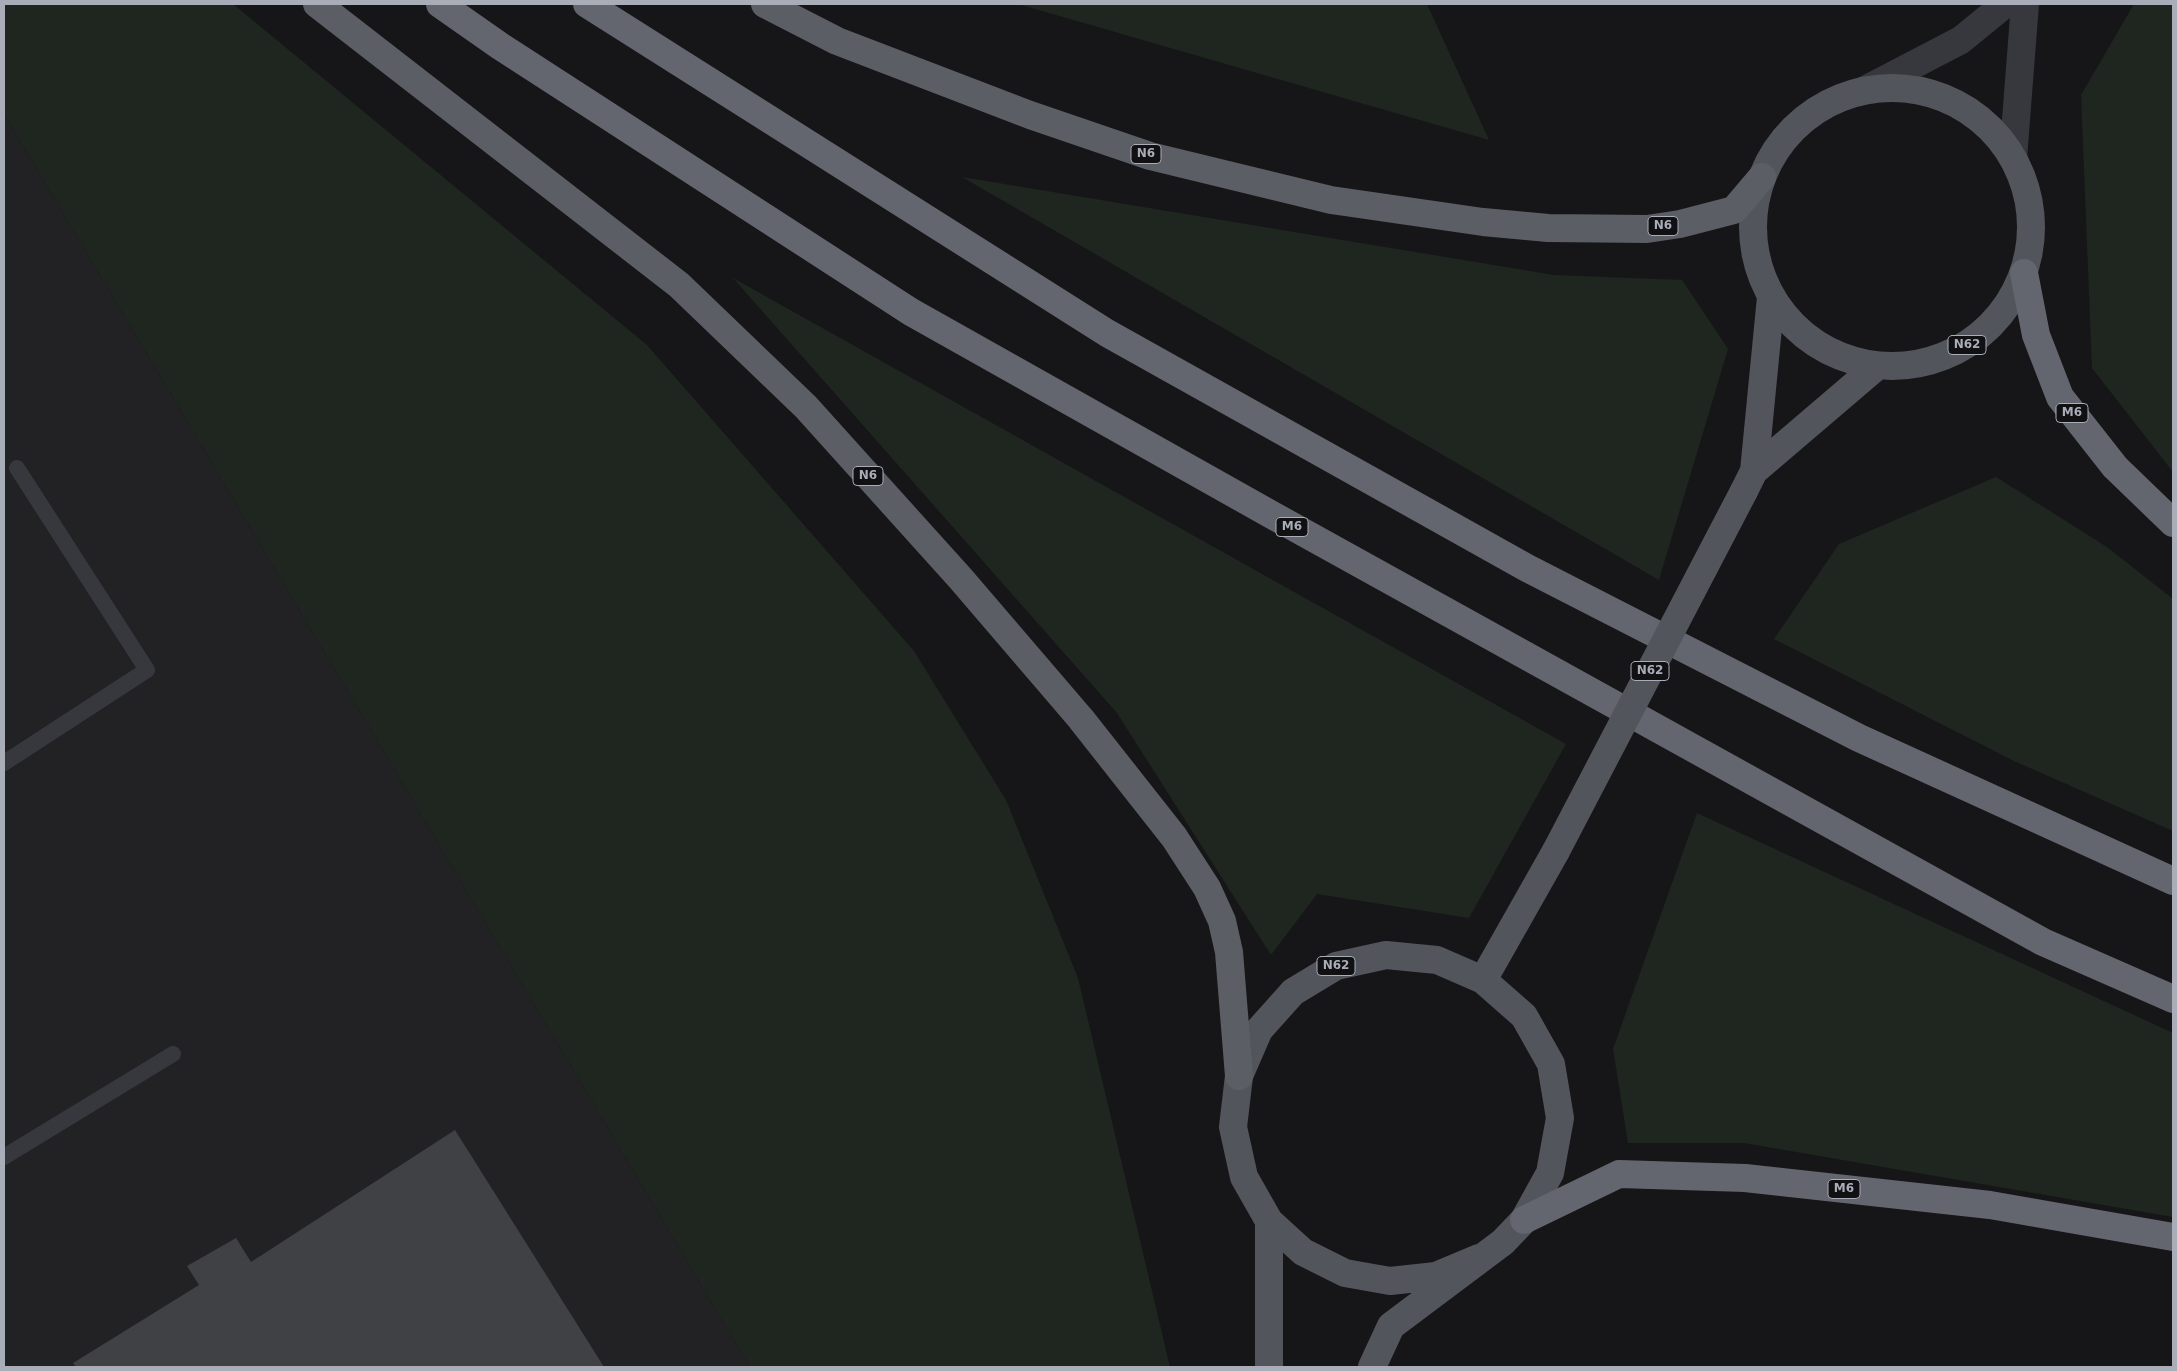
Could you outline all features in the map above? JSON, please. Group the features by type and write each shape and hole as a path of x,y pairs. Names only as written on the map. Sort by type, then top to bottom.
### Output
{"highway":[{"name":"N6","path":"317,4 679,285 806,407 1082,719 1174,837 1207,888 1218,913 1229,952 1239,1076"},
{"name":"M6","path":"440,4 500,46 911,312 1272,516 2034,937 2173,999"},
{"path":"587,4 1107,333 1518,563 1859,738 2173,881"},
{"name":"N6","path":"765,4 837,41 1030,115 1150,156 1331,200 1483,222 1548,228 1647,229 1680,224 1734,210 1762,176"},
{"name":"M6","path":"2024,273 2036,335 2060,398 2114,467 2173,523"},
{"name":"M6","path":"1524,1220 1619,1174 1745,1178 1981,1204 2173,1237"}],"main road":[{"name":"N62","path":"1912,89 1956,103 1988,126 2013,158 2028,194 2032,234 2024,273 2001,314 1966,345 1924,363 1877,366 1832,354 1798,330 1771,297 1756,258 1755,250 1753,217 1762,176 1786,136 1822,107 1865,90 1912,89"},
{"name":"N62","path":"1749,481 1771,297"},
{"name":"N62","path":"1483,980 1556,851 1749,481 1877,366"},
{"name":"N62","path":"1372,1367 1391,1326 1479,1258 1503,1242 1524,1220 1550,1173 1560,1118 1551,1064 1524,1016 1483,980 1437,960 1420,958 1386,955 1336,966 1293,992 1259,1030 1239,1076 1233,1127 1244,1177 1269,1221 1303,1252 1345,1273 1390,1281 1436,1276 1479,1258"},
{"name":"N62","path":"1269,1221 1269,1367"}],"street":[{"path":"1865,90 1961,40 2005,4"},
{"path":"2013,158 2025,4"}],"lane":[{"path":"4,763 148,670 18,468"},
{"path":"4,1157 173,1054"}],"shaded area":[{"path":"4,4 233,4 647,345 914,651 1006,800 1078,978 1170,1367 750,1367 4,114"},
{"path":"1018,4 1427,4 1489,140"},
{"path":"2134,4 2173,4 2173,472 2092,368 2081,95"},
{"path":"4,114 750,1367 4,1367"},
{"path":"962,177 1554,275 1682,280 1728,349 1659,580"},
{"path":"733,278 1566,744 1469,918 1317,894 1271,955 1117,713"},
{"path":"1996,477 2107,547 2173,599 2173,831 2014,761 1774,639 1839,544"},
{"path":"1697,813 2173,1033 2173,1217 1744,1143 1628,1143 1613,1049"}],"building":[{"path":"455,1130 604,1367 76,1367 73,1363 199,1285 187,1266 236,1238 251,1262"}]}
